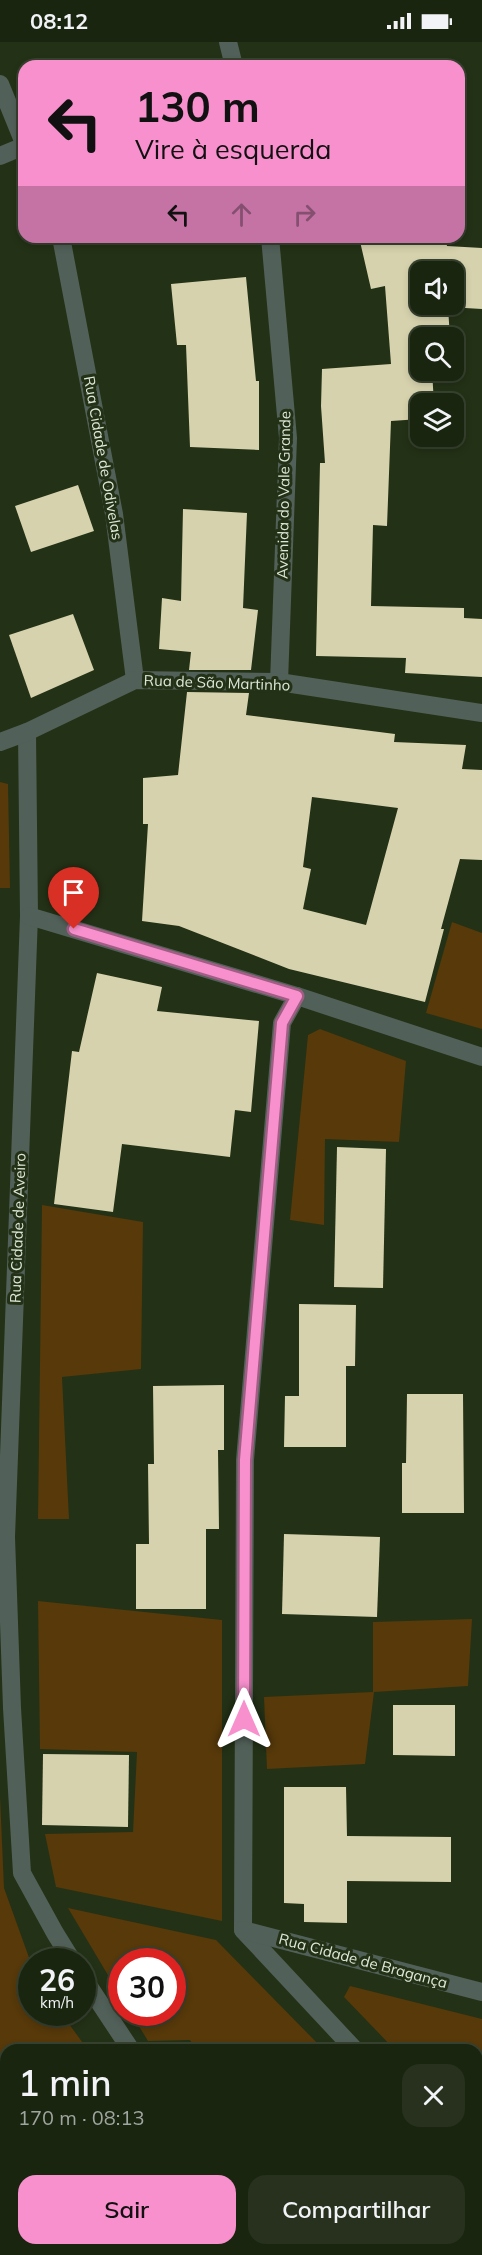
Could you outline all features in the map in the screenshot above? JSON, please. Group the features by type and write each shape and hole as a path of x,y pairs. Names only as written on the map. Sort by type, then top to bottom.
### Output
{"street":[{"path":"228,42 232,60"},
{"path":"0,84 18,129"},
{"path":"0,156 18,147"},
{"name":"Rua Cidade de Odivelas","path":"62,243 114,514 135,680"},
{"name":"Avenida do Vale Grande","path":"271,243 288,438 279,682"},
{"name":"Rua de São Martinho","path":"0,742 27,732 135,680 279,682 482,713"},
{"name":"Rua Cidade de Aveiro","path":"27,732 29,916 6,1537 12,1708 22,1873 64,1948"},
{"path":"29,916 297,996 482,1057"},
{"path":"297,996 282,1023 245,1460 243,1930 349,2044"},
{"name":"Rua Cidade de Bragança","path":"243,1930 482,1992"},
{"path":"96,1997 127,2044"}],"shaded area":[{"path":"0,782 8,784 10,888 0,888"},
{"path":"452,922 482,933 482,1029 426,1013"},
{"path":"320,1029 406,1061 399,1142 325,1139 324,1225 290,1220 308,1035"},
{"path":"42,1205 143,1222 141,1369 62,1377 69,1519 38,1519"},
{"path":"38,1601 222,1620 222,1921 56,1887 45,1834 133,1832 137,1752 40,1749"},
{"path":"472,1619 468,1686 374,1692 365,1764 267,1769 264,1697 373,1692 373,1622"},
{"path":"0,1796 4,1888 26,1948 18,1948 18,2026 70,2026 84,2044 0,2044"},
{"path":"68,1908 216,1940 318,2044 192,2044 190,2040 148,2041 139,2026 186,2026 186,1948 108,1948 108,1975 96,1955 96,1948 92,1948"},
{"path":"350,1986 482,2019 482,2044 389,2044 344,1997"}],"building":[{"path":"360,243 446,243 447,246 482,248 482,309 464,308 464,261 410,261 410,315 449,315 449,327 410,327 410,381 433,381 433,393 410,393 410,420 391,421 387,526 373,525 371,606 464,608 464,618 482,619 482,677 405,673 406,658 316,656 320,463 325,463 321,406 322,369 391,364 385,286 371,289"},
{"path":"246,277 256,381 259,381 259,450 190,447 186,345 177,345 171,284"},
{"path":"78,485 94,531 31,552 15,506"},
{"path":"183,509 247,513 243,608 258,610 251,670 189,670 191,652 159,649 162,598 181,601"},
{"path":"73,614 94,670 31,698 9,635"},
{"path":"187,692 249,693 246,715 395,734 394,742 466,745 462,769 482,770 482,860 460,859 441,929 444,929 425,1002 289,969 179,926 142,921 148,824 143,824 143,778 178,775","holes":["312,797 398,808 366,925 303,909 311,869 303,867"]},
{"path":"97,973 162,987 157,1011 259,1021 251,1112 235,1110 230,1157 122,1144 113,1212 54,1204 72,1051 79,1052"},
{"path":"337,1147 386,1149 383,1288 334,1287"},
{"path":"299,1304 356,1305 355,1366 346,1366 346,1447 284,1447 285,1396 299,1396"},
{"path":"224,1385 224,1450 218,1450 219,1529 206,1529 206,1609 136,1609 136,1544 149,1544 148,1464 154,1464 153,1386"},
{"path":"407,1394 463,1394 464,1513 402,1513 402,1463 406,1463"},
{"path":"284,1534 380,1537 377,1617 282,1614"},
{"path":"393,1705 455,1705 455,1756 393,1755"},
{"path":"43,1754 129,1755 128,1827 42,1825"},
{"path":"284,1787 346,1787 347,1836 451,1837 451,1882 347,1881 347,1923 304,1922 304,1904 284,1903"}],"route":[{"path":"74,929 297,996 282,1023 245,1460 244,1719"}]}
